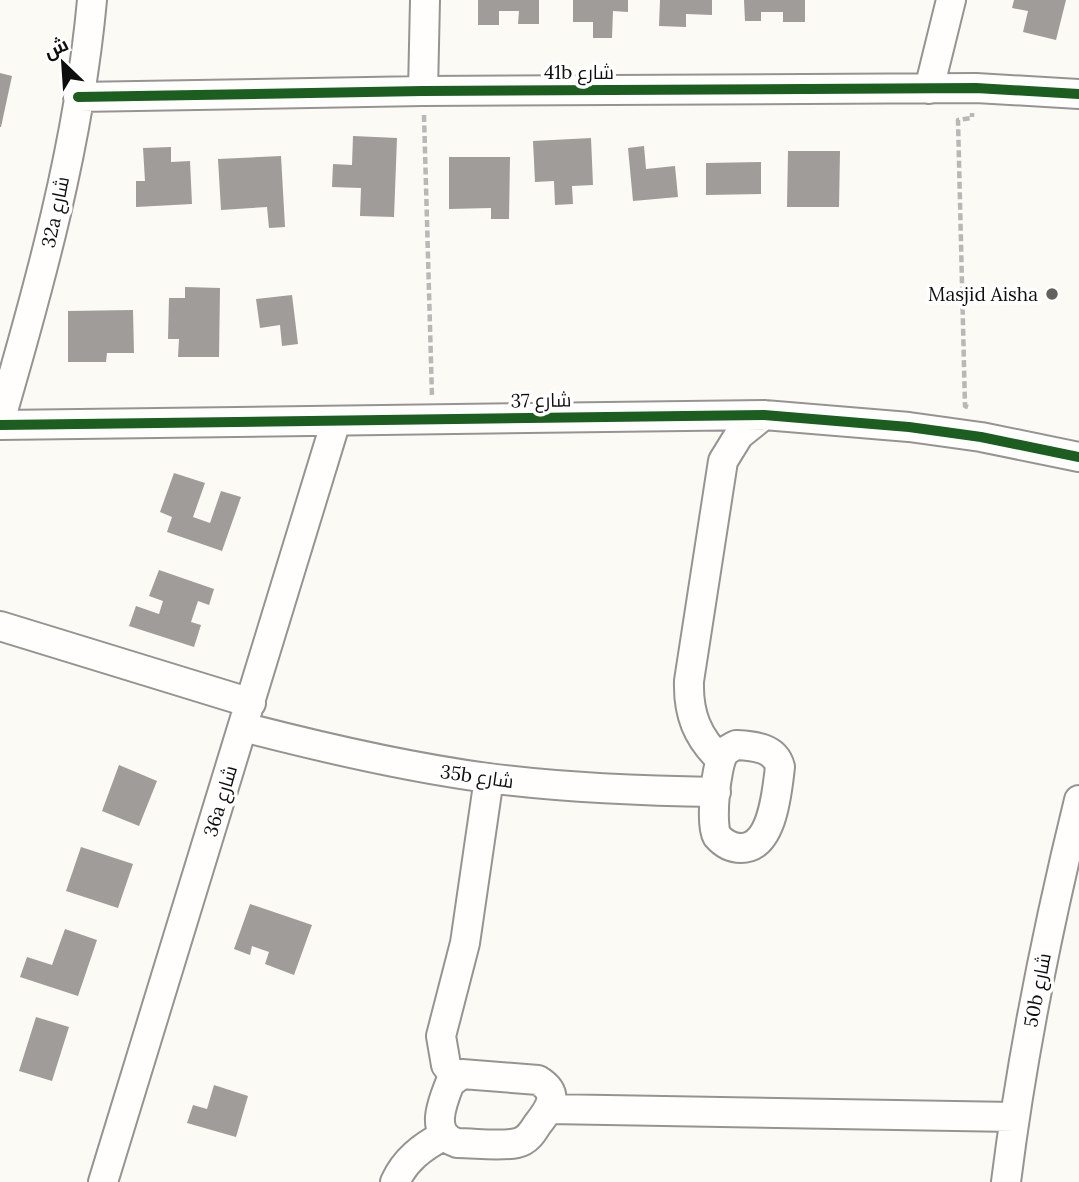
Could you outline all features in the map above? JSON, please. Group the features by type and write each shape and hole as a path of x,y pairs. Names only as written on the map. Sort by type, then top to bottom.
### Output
{"street":[{"name":"32a شارع","path":"0,423 31,316 57,206 78,97 92,0"},
{"path":"423,90 425,0"},
{"path":"929,89 951,0"},
{"name":"41b شارع","path":"78,97 423,90 976,88 1079,94"},
{"path":"721,760 708,747 695,725 688,699 689,681 723,461 739,435 764,415"},
{"name":"شارع 37","path":"0,423 764,415 885,425 981,437 1079,457"},
{"name":"36a شارع","path":"103,1182 336,421"},
{"name":"35b شارع","path":"0,626 365,757 489,778 603,789 716,792"},
{"path":"736,745 768,750 778,760 779,774 769,826 756,844 746,848 734,848 724,843 716,834 713,824 716,792 721,760 729,748 736,745"},
{"path":"455,1077 446,1065 440,1036 465,943 489,778"},
{"name":"50b شارع","path":"1006,1182 1014,1117 1067,903 1079,800"},
{"path":"470,1074 538,1080 545,1084 550,1092 552,1101 549,1109 529,1136 517,1143 457,1143 443,1136 439,1121 447,1090 455,1077 470,1074"},
{"path":"549,1109 1014,1117"},
{"path":"394,1182 410,1159 443,1136"}],"path":[{"path":"976,88 972,118 958,120 965,406 982,412 981,437"},
{"path":"423,90 433,419"}],"building":[{"path":"478,0 539,0 539,24 518,24 519,11 499,11 499,25 478,25"},
{"path":"573,0 628,0 628,12 613,11 612,38 593,38 593,22 573,22"},
{"path":"660,0 712,0 712,15 686,14 686,27 659,26"},
{"path":"744,0 805,0 805,22 783,22 783,12 761,12 761,21 745,21"},
{"path":"1014,0 1066,0 1056,40 1023,32 1028,11 1012,8"},
{"path":"0,73 12,76 1,127 0,127"},
{"path":"353,136 397,138 394,217 360,216 361,188 332,187 333,164 352,165"},
{"path":"591,138 593,185 572,186 573,204 555,205 554,181 535,182 533,141"},
{"path":"644,146 646,169 675,166 678,197 633,201 628,148"},
{"path":"171,147 171,162 190,161 192,204 136,207 136,181 145,181 143,148"},
{"path":"788,151 840,151 839,207 787,207"},
{"path":"281,156 285,227 269,228 267,207 221,210 218,159"},
{"path":"449,157 510,157 509,219 491,219 491,208 449,209"},
{"path":"761,162 761,194 706,195 706,163"},
{"path":"185,287 220,288 219,357 178,357 179,339 168,339 169,298 185,298"},
{"path":"292,295 298,344 282,346 280,325 260,328 256,299"},
{"path":"133,310 134,353 107,353 106,362 68,362 68,311"},
{"path":"174,473 205,483 193,517 210,523 221,491 241,497 222,551 167,532 172,517 160,512"},
{"path":"159,570 214,589 209,605 198,601 191,622 201,625 194,647 129,626 136,606 159,614 163,601 149,596"},
{"path":"119,765 157,781 139,826 102,811"},
{"path":"81,847 133,864 118,908 66,891"},
{"path":"250,904 312,925 294,975 265,964 269,952 252,946 250,955 234,949"},
{"path":"65,929 97,940 78,996 20,977 27,957 52,965"},
{"path":"36,1017 69,1027 52,1081 19,1071"},
{"path":"214,1085 248,1096 236,1137 187,1123 193,1105 207,1109"}],"cycle path":[{"path":"78,97 423,91 976,88 1079,94"},
{"path":"0,425 764,415 909,427 981,437 1079,457"}],"place":[{"name":"Masjid Aisha","path":"1052,294"}]}
